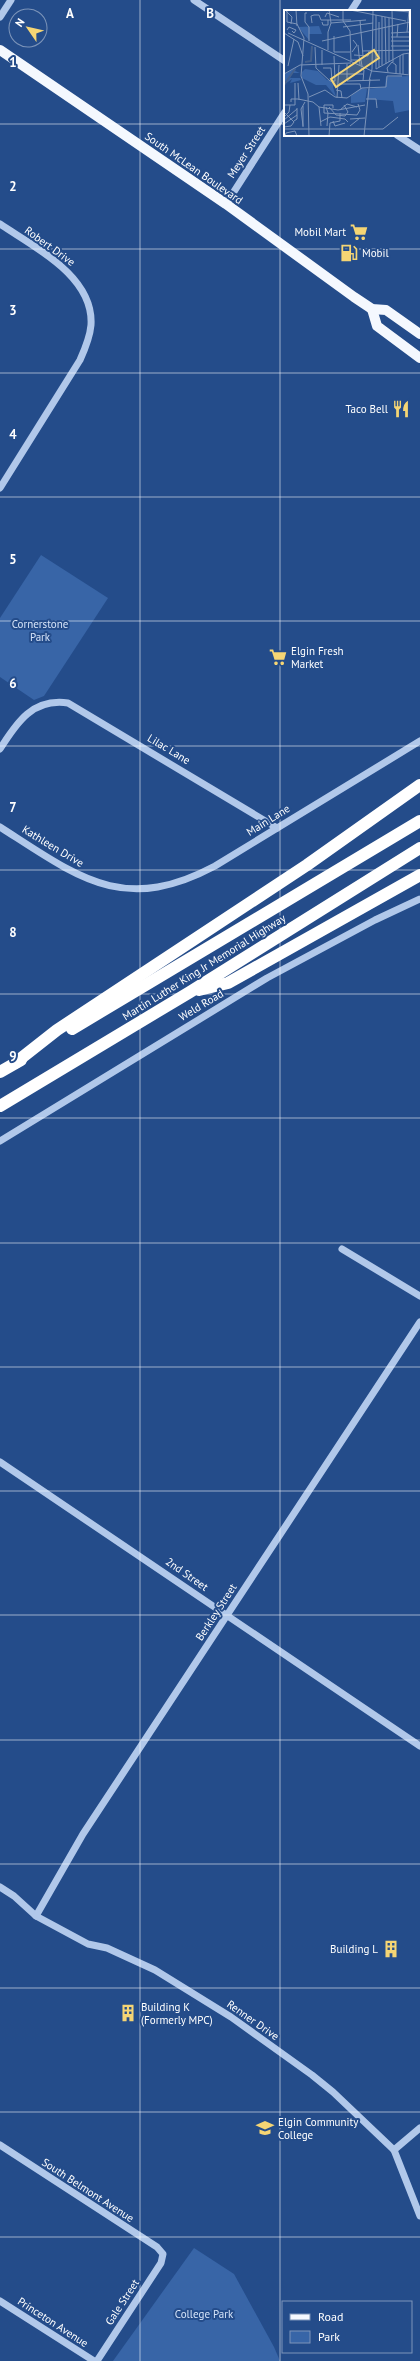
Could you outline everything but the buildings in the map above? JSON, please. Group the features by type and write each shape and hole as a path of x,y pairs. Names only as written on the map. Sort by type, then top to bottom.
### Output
{"highway":[{"path":"15,1063 57,1030 307,865 420,785"},
{"name":"Martin Luther King Jr Memorial Highway","path":"0,1072 420,821"},
{"name":"Martin Luther King Jr Memorial Highway","path":"0,1106 190,992 420,848"},
{"path":"190,992 228,983 420,875"}],"main road":[{"name":"South McLean Boulevard","path":"0,50 226,204 372,309 386,310 420,334"},
{"path":"372,309 377,326 420,358"}],"street":[{"path":"0,17 11,0"},
{"path":"194,0 284,59"},
{"path":"352,10 358,0"},
{"name":"Meyer Street","path":"226,204 284,114"},
{"path":"399,136 420,150"},
{"name":"Robert Drive","path":"0,224 58,264 71,275 80,288 88,308 91,325 88,342 80,360 0,488"},
{"name":"Lilac Lane","path":"0,749 14,727 29,710 46,703 61,702 76,706 277,828"},
{"name":"Main Lane","path":"118,888 141,890 187,879 215,866 420,741"},
{"name":"Kathleen Drive","path":"0,827 64,868 99,883 118,888"},
{"name":"Weld Road","path":"0,1141 267,978 375,920 420,899"},
{"path":"342,1249 420,1296"},
{"name":"Berkley Street","path":"36,1916 83,1834 420,1322"},
{"name":"2nd Street","path":"0,1462 420,1746"},
{"name":"Renner Drive","path":"0,1887 14,1896 36,1916 88,1944 107,1948 154,1970 231,2017 333,2092 394,2150 420,2216"},
{"path":"394,2150 420,2128"},
{"name":"South Belmont Avenue","path":"0,2145 157,2247 163,2254"},
{"name":"Gale Street","path":"97,2361 161,2263 163,2254"},
{"name":"Princeton Avenue","path":"0,2301 94,2361"}],"green space":[{"name":"Cornerstone Park","path":"41,555 108,598 44,696 34,700 0,677 0,618"},
{"name":"College Park","path":"194,2248 234,2274 274,2347 280,2361 113,2361"}],"place":[{"name":"Mobil Mart","path":"359,232"},
{"name":"Mobil","path":"349,253"},
{"name":"Taco Bell","path":"401,409"},
{"name":"Elgin Fresh Market","path":"278,657"},
{"name":"Building L","path":"391,1949"},
{"name":"Building K (Formerly MPC)","path":"128,2013"},
{"name":"Elgin Community College","path":"265,2128"}]}
